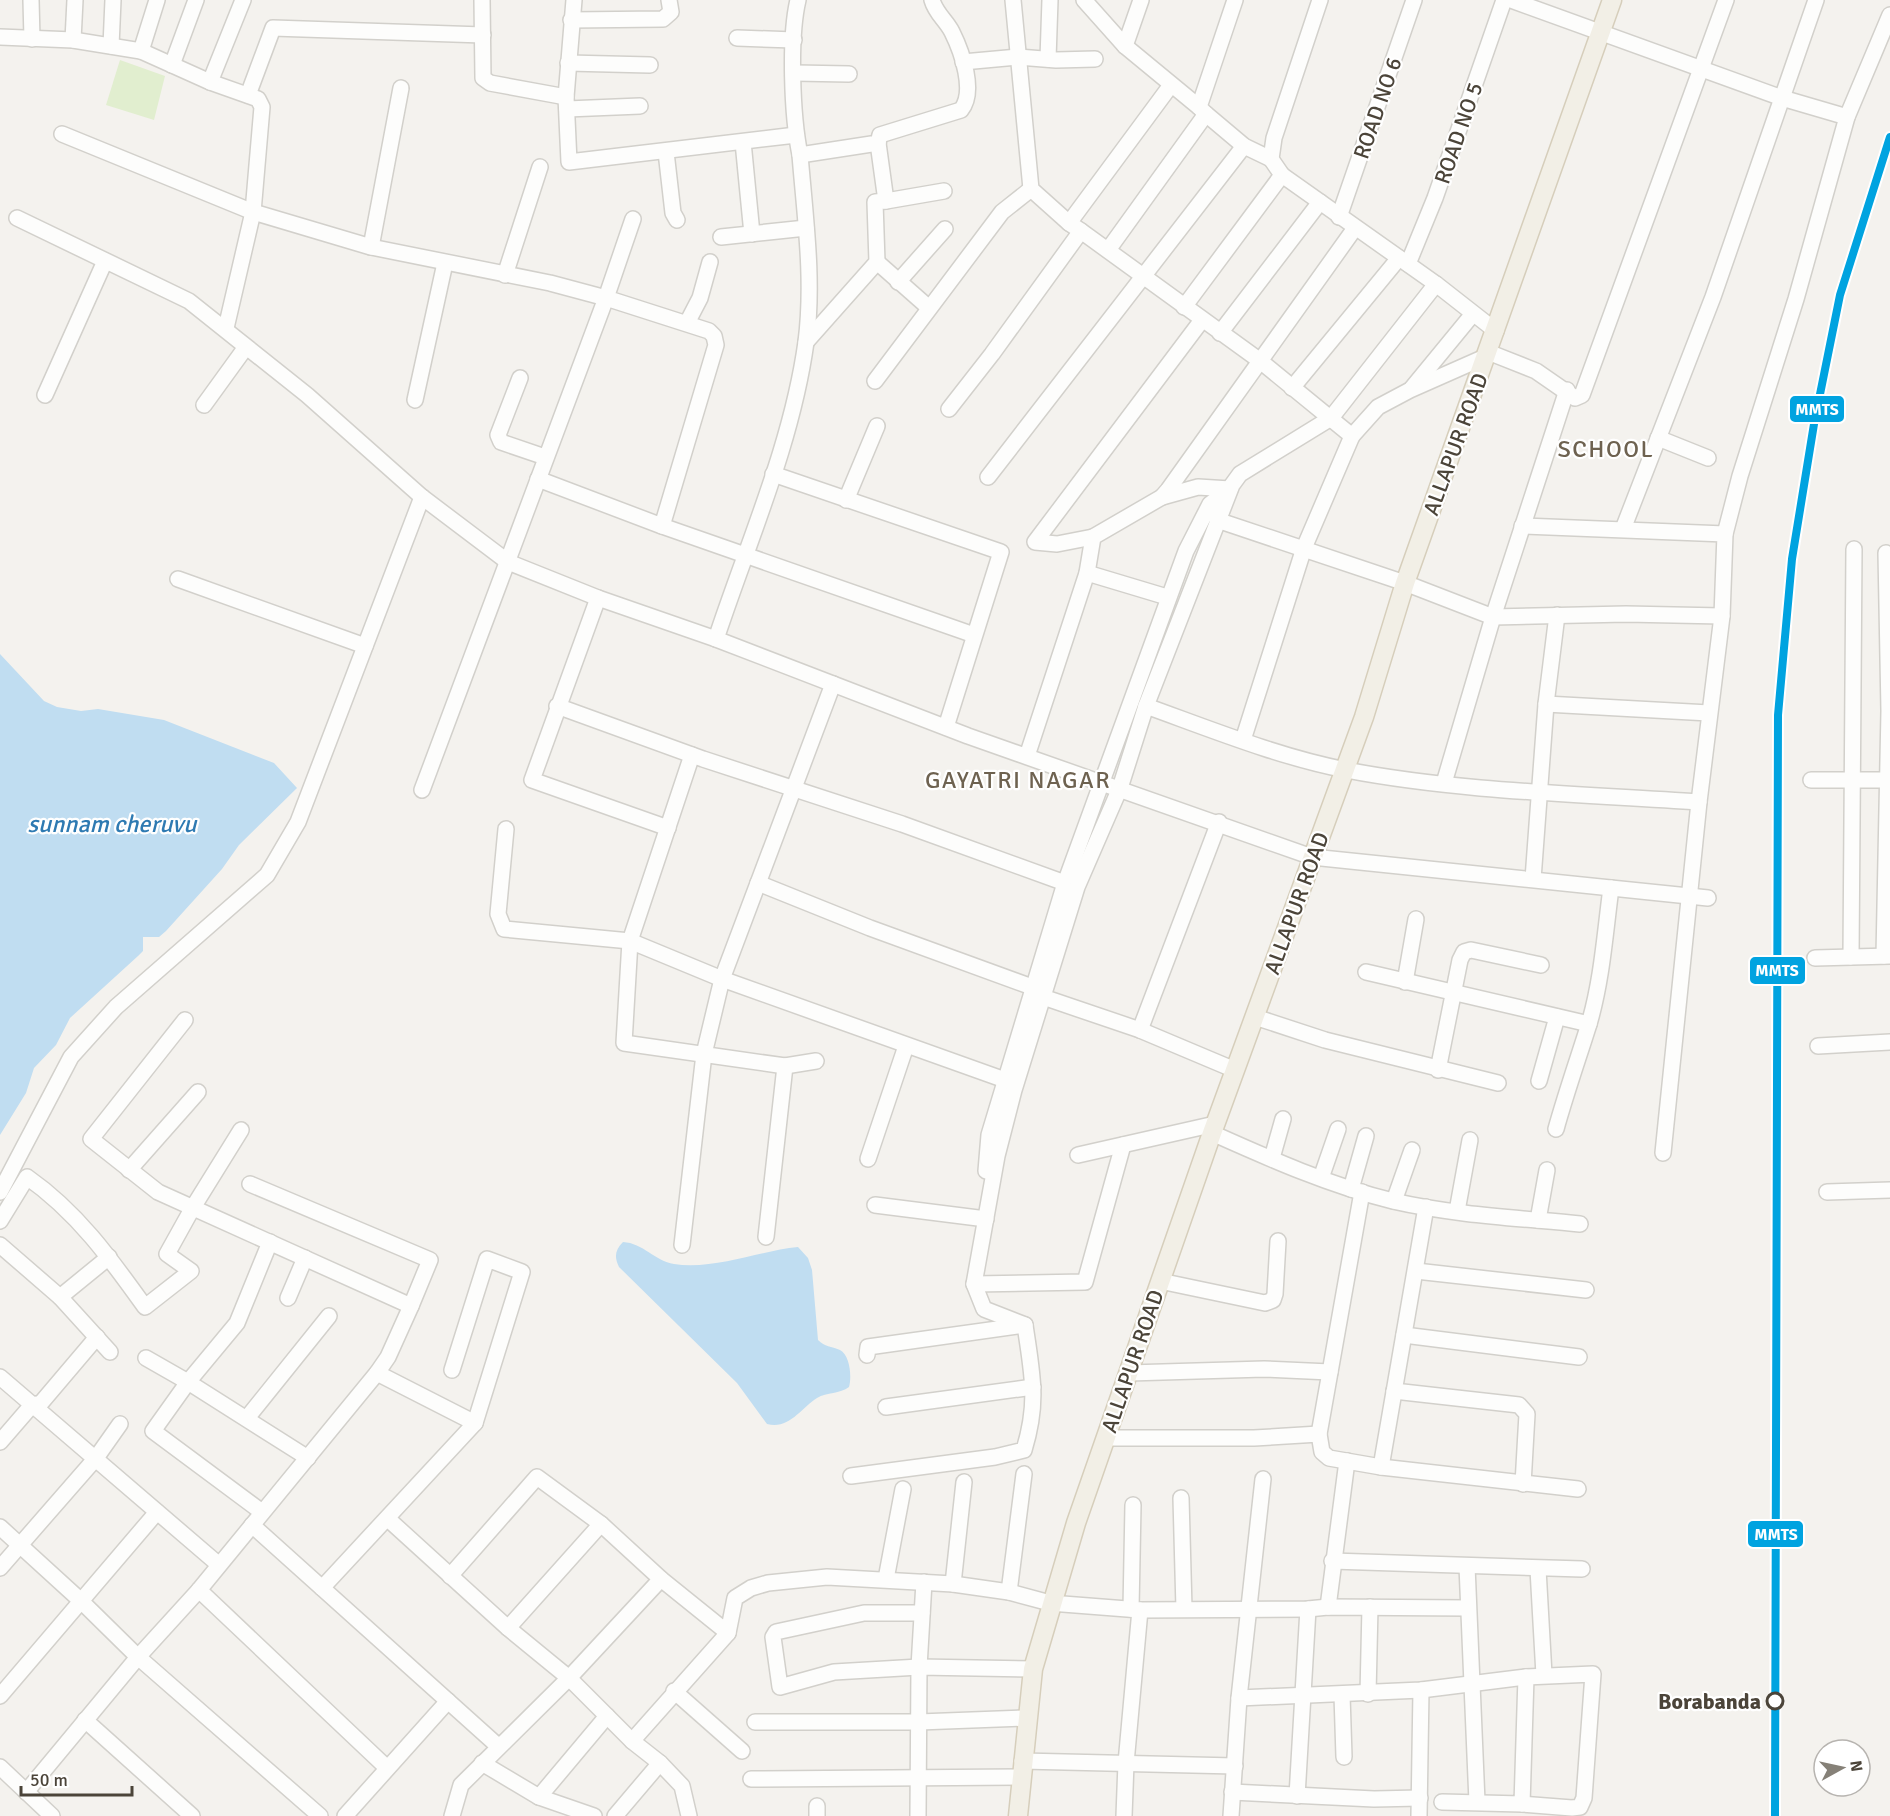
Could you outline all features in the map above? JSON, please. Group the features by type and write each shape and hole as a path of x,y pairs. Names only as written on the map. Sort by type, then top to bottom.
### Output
{"main road":[{"name":"ALLAPUR ROAD","path":"1018,1816 1026,1718 1033,1669 1050,1603 1160,1281 1364,717 1405,583 1612,0"}],"street":[{"path":"32,0 32,39"},
{"path":"73,40 75,0"},
{"path":"111,46 113,0"},
{"path":"141,51 157,0"},
{"path":"172,65 196,0"},
{"path":"210,82 243,0"},
{"path":"482,0 482,74 486,81 566,103 640,105"},
{"path":"574,0 566,103 569,162 796,135"},
{"path":"571,20 663,19 670,12 669,0"},
{"path":"716,639 785,436 806,342 810,279 800,155 796,135 793,20 798,0"},
{"path":"886,201 878,143 880,135 961,110 967,102 963,62 951,30 937,15 932,0"},
{"path":"1013,0 1031,189 1075,227 1259,360 1352,436"},
{"path":"1048,59 1050,0"},
{"path":"1084,0 1125,46 1244,146 1271,159 1282,174 1354,228 1436,284 1472,315 1496,331"},
{"path":"1125,46 1142,0"},
{"path":"1107,250 1202,111 1235,0"},
{"path":"1271,159 1274,138 1320,0"},
{"name":"ROAD NO 6","path":"1339,217 1414,0"},
{"name":"ROAD NO 5","path":"1293,388 1403,261 1435,198 1504,0"},
{"path":"1511,0 1701,70 1782,98 1847,117"},
{"path":"1243,740 1304,548 1352,436 1378,408 1410,390 1487,354 1536,371 1567,390 1575,398 1582,395 1726,0"},
{"path":"1623,530 1713,297 1816,0"},
{"path":"1663,1153 1692,896 1699,802 1722,616 1725,534 1740,476 1796,299 1847,117 1890,15"},
{"path":"248,95 273,28 483,35"},
{"path":"0,37 73,40 141,51 210,82 258,99 262,107 253,212 226,328"},
{"path":"737,38 794,40"},
{"path":"963,62 1018,57 1095,59"},
{"path":"568,63 650,65"},
{"path":"795,73 849,74"},
{"path":"949,409 992,354 1171,85"},
{"path":"371,247 401,88"},
{"path":"62,134 253,212 371,247 606,298 709,331 714,336 716,345 662,526"},
{"path":"743,142 752,234"},
{"path":"800,155 878,143"},
{"path":"988,477 1244,146"},
{"path":"666,152 673,213 677,220"},
{"path":"505,275 540,167"},
{"path":"1184,307 1282,174"},
{"path":"874,381 1002,212 1031,189"},
{"path":"806,342 877,262 875,202 944,191"},
{"path":"1220,333 1320,202"},
{"path":"17,218 189,301 226,328 246,347 307,395 422,497 508,562 946,728 1219,822 1312,857 1708,898"},
{"path":"422,790 606,298 633,219"},
{"path":"721,237 806,228"},
{"path":"1162,496 1354,228"},
{"path":"898,282 945,229"},
{"path":"45,395 105,261"},
{"path":"687,323 700,298 710,262"},
{"path":"877,262 928,307"},
{"path":"415,400 445,263"},
{"path":"1025,1325 984,1309 974,1284 997,1156 1065,883 1167,597 1186,551 1210,504 1232,484 1331,418 1436,284"},
{"path":"1410,390 1472,315"},
{"path":"1202,320 1035,542 1057,544 1093,537 1162,496 1198,487 1232,484"},
{"path":"204,405 246,347"},
{"path":"520,378 498,435 501,442 545,457"},
{"path":"1444,783 1493,617 1567,390"},
{"path":"846,500 877,426"},
{"path":"1658,438 1708,458"},
{"path":"772,474 1001,552 946,728"},
{"path":"538,479 743,555 974,635"},
{"path":"986,1219 984,1203 989,1135 1005,1080 1077,887 1120,788 1146,706 1232,484"},
{"path":"0,1192 71,1056 116,1007 267,875 298,822 422,497"},
{"path":"1217,520 1405,583 1493,617 1722,616"},
{"path":"1522,526 1725,534"},
{"path":"1027,756 1087,573 1093,537"},
{"path":"1851,957 1854,549"},
{"path":"1815,958 1887,956 1889,711 1886,554"},
{"path":"1087,573 1167,597"},
{"path":"178,579 364,646"},
{"path":"598,598 532,780 668,828"},
{"path":"1533,879 1546,704 1557,615"},
{"path":"682,1245 704,1054 722,979 833,684"},
{"path":"1546,704 1709,713"},
{"path":"558,705 692,755 902,824 1065,883"},
{"path":"1146,706 1243,740 1345,770 1444,783 1699,802"},
{"path":"692,755 630,941 624,1043 785,1066 816,1061"},
{"path":"1811,780 1889,780"},
{"path":"1140,1030 1219,822"},
{"path":"506,829 498,914 504,929 630,941 722,979 1005,1080"},
{"path":"758,883 1140,1030 1235,1070"},
{"path":"1556,1129 1570,1074 1589,1024 1599,978 1611,888"},
{"path":"1405,982 1416,919"},
{"path":"1438,1070 1452,994 1464,952 1471,950 1541,965"},
{"path":"1366,972 1452,994 1589,1024"},
{"path":"1255,1017 1325,1040 1438,1070 1498,1083"},
{"path":"1539,1081 1557,1017"},
{"path":"185,1020 91,1139 158,1192 411,1306"},
{"path":"1818,1046 1890,1042"},
{"path":"868,1159 906,1046"},
{"path":"766,1237 785,1066"},
{"path":"129,1170 198,1092"},
{"path":"1272,1158 1283,1119"},
{"path":"1078,1155 1214,1129 1272,1158 1321,1178 1356,1191 1394,1201 1426,1208 1580,1224"},
{"path":"1321,1178 1338,1129"},
{"path":"0,1221 27,1177 57,1198 109,1257 145,1307 191,1270 167,1254 241,1130"},
{"path":"1366,1136 1319,1434 1322,1452 1329,1458 1381,1467 1578,1489"},
{"path":"1457,1211 1470,1140"},
{"path":"974,1284 1085,1282 1124,1146"},
{"path":"1394,1201 1412,1150"},
{"path":"1538,1220 1547,1170"},
{"path":"14,1786 85,1720 199,1590 376,1373 388,1357 430,1260 250,1184"},
{"path":"1827,1192 1890,1190"},
{"path":"875,1204 986,1219"},
{"path":"1381,1467 1426,1208"},
{"path":"1160,1281 1265,1303 1273,1300 1275,1294 1278,1241"},
{"path":"262,1512 153,1431 188,1382 237,1323 270,1242"},
{"path":"0,1245 60,1297 110,1352"},
{"path":"60,1297 109,1257"},
{"path":"288,1298 304,1258"},
{"path":"322,1588 474,1423 522,1272 488,1258 452,1370"},
{"path":"1416,1271 1586,1290"},
{"path":"247,1418 329,1317"},
{"path":"867,1355 868,1347 1025,1325"},
{"path":"851,1476 995,1457 1024,1450 1033,1419 1033,1387 1025,1325"},
{"path":"1404,1335 1579,1357"},
{"path":"0,1442 32,1405 42,1403 97,1337"},
{"path":"146,1358 247,1418 308,1458"},
{"path":"1128,1373 1264,1369 1330,1372"},
{"path":"376,1373 474,1423"},
{"path":"0,1377 218,1564"},
{"path":"886,1407 1033,1387"},
{"path":"1394,1391 1519,1406 1527,1414 1523,1484"},
{"path":"0,1568 96,1458 120,1424"},
{"path":"1106,1438 1254,1438 1319,1434"},
{"path":"1328,1607 1332,1561 1347,1461"},
{"path":"1009,1592 1024,1474"},
{"path":"450,1576 537,1477 601,1524 661,1579 728,1633"},
{"path":"1231,1816 1239,1698 1251,1608 1263,1479"},
{"path":"952,1584 964,1482"},
{"path":"886,1579 903,1489"},
{"path":"1180,1498 1184,1609"},
{"path":"1124,1816 1125,1762 1136,1610 1133,1505"},
{"path":"0,1696 157,1512"},
{"path":"388,1519 508,1628 569,1678 632,1741 660,1763 682,1786 689,1816"},
{"path":"508,1628 601,1524"},
{"path":"252,1525 498,1746"},
{"path":"0,1527 138,1657 320,1816"},
{"path":"1332,1561 1582,1569"},
{"path":"1467,1566 1468,1608 1484,1807"},
{"path":"1538,1569 1544,1675"},
{"path":"632,1741 674,1691 728,1633 735,1598 751,1587 827,1577 952,1584 1009,1592 1050,1603 1136,1610 1328,1607 1468,1608"},
{"path":"452,1816 461,1785 569,1678 661,1579"},
{"path":"918,1816 919,1667 924,1582"},
{"path":"199,1590 386,1767"},
{"path":"1368,1694 1370,1607"},
{"path":"1297,1796 1308,1609"},
{"path":"922,1613 864,1612 776,1632 773,1637 780,1687 834,1671 919,1667 1033,1669"},
{"path":"1239,1698 1368,1694 1544,1675 1593,1674 1584,1798 1580,1807 1522,1804 1484,1807 1442,1802"},
{"path":"1522,1804 1526,1677"},
{"path":"1419,1816 1421,1690"},
{"path":"674,1691 742,1751"},
{"path":"1342,1695 1344,1757"},
{"path":"345,1816 386,1767 448,1701"},
{"path":"539,1797 607,1716"},
{"path":"755,1722 919,1722 1026,1718"},
{"path":"85,1720 192,1816"},
{"path":"751,1779 919,1776 1125,1762 1235,1766"},
{"path":"482,1763 539,1797 594,1816"},
{"path":"618,1815 660,1763"},
{"path":"0,1767 14,1786 52,1816"},
{"path":"1232,1792 1297,1796 1420,1798"}],"green space":[{"path":"120,60 165,76 154,120 106,105"}],"water":[{"name":"sunnam cheruvu","path":"0,654 44,701 57,707 81,711 98,709 164,720 274,763 297,788 239,845 222,869 166,931 159,937 143,937 143,951 70,1018 56,1045 34,1068 26,1093 0,1135"},
{"path":"623,1242 637,1245 667,1262 689,1265 720,1262 798,1247 808,1258 812,1270 818,1340 840,1350 846,1356 850,1372 849,1387 817,1398 782,1424 767,1424 737,1383 619,1267 616,1254"}],"transit line":[{"name":"MMTS","path":"1775,1816 1778,715 1792,559 1814,424 1840,295 1890,137"}],"place":[{"name":"Borabanda","path":"1775,1701"}],"district":[{"name":"SCHOOL","path":"1606,449"},
{"name":"GAYATRI NAGAR","path":"1018,780"}]}
